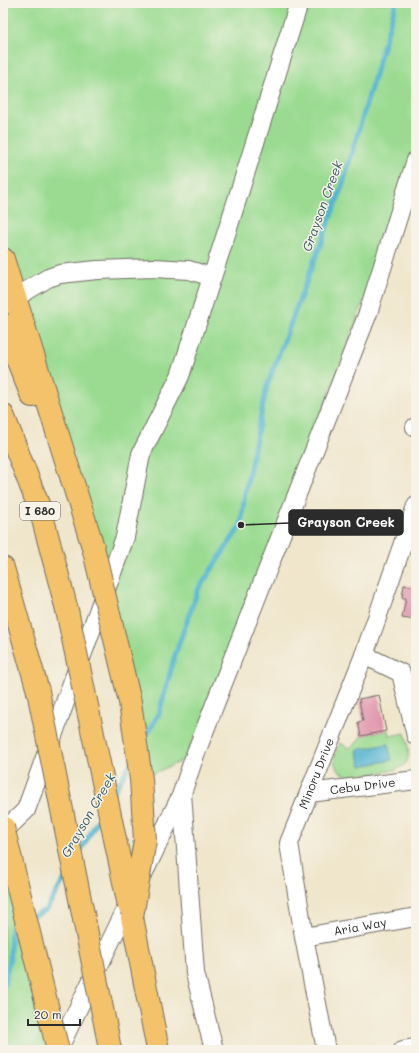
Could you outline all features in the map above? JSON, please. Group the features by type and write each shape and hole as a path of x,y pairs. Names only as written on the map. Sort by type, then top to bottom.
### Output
{"highway":[{"path":"3,259 9,301 93,547 130,702 141,779 145,840 132,917"},
{"path":"3,324 93,547"},
{"name":"I 680","path":"3,415 41,512 67,610 132,917 158,1050"},
{"path":"3,568 38,691 108,1041"},
{"path":"3,827 58,1050"}],"street":[{"path":"3,832 26,810 125,537 142,454 180,376 299,3"},
{"path":"58,1050 182,793 195,755 368,313 416,160"},
{"path":"9,301 48,278 60,274 97,270 154,268 189,270 212,277"},
{"name":"Minoru Drive","path":"326,1050 304,937 289,843 364,654 416,506"},
{"path":"364,654 401,672 416,736"},
{"name":"Cebu Drive","path":"309,793 416,780"},
{"path":"182,793 195,973 214,1050"},
{"name":"Aria Way","path":"304,937 416,917"},
{"path":"403,1050 416,1048"}],"green space":[{"path":"3,3 416,3 416,160 195,755 141,779 130,702 3,259"},
{"path":"389,730 390,736 405,733 408,745 408,757 404,766 391,771 355,775 346,775 338,769 335,764 335,759 340,743 349,748 357,743 361,736"},
{"path":"3,849 58,1050 3,1050"}],"water":[{"path":"388,744 392,760 361,766 357,750"}],"building":[{"path":"404,585 416,587 416,620 402,618 406,598 402,598"},
{"path":"379,695 386,731 361,736 358,722 363,721 359,699"}],"waterway":[{"name":"Grayson Creek","path":"143,741 159,714 174,658 198,590 241,525 245,493 267,386 342,187 396,3"},
{"name":"Grayson Creek","path":"112,795 131,762"},
{"name":"Grayson Creek","path":"79,854 102,812"},
{"name":"Grayson Creek","path":"31,917 46,910 68,873"},
{"name":"Grayson Creek","path":"3,989 10,958 11,927 22,922"}],"place":[{"name":"Grayson Creek","path":"241,525"}]}
